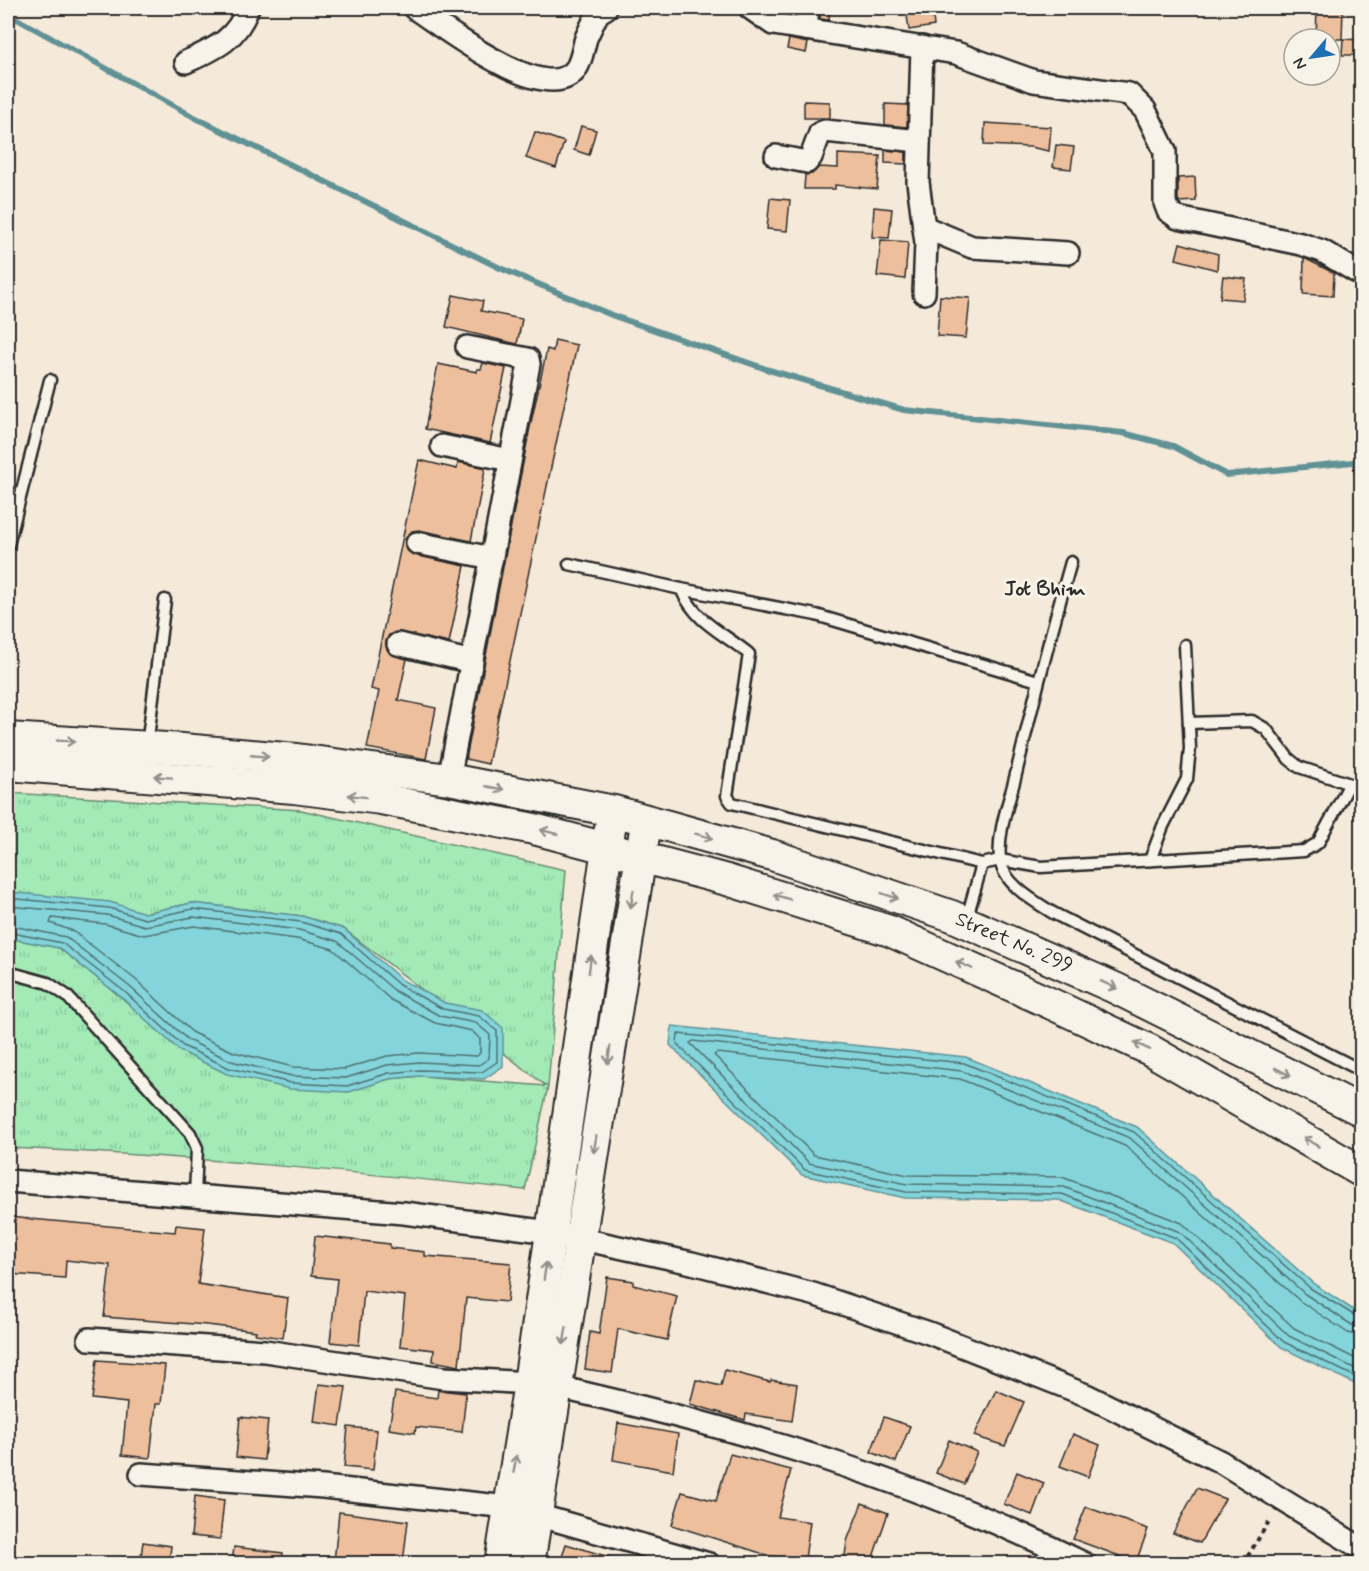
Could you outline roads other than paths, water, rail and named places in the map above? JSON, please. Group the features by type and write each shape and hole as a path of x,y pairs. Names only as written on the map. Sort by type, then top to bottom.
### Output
{"street":[{"path":"186,62 221,46 242,23 248,8"},
{"path":"414,8 511,69 531,78 548,82 569,76 577,68 598,13 606,8"},
{"path":"750,8 773,24 807,18 975,58 1034,81 1130,94 1145,110 1165,151 1165,203 1168,211 1178,218 1301,243 1322,251 1362,275"},
{"path":"922,47 918,182 924,227 924,293"},
{"path":"776,156 807,162 820,133 825,131 919,141"},
{"path":"924,227 972,247 1068,253"},
{"path":"449,779 528,359 467,347"},
{"path":"442,447 510,460"},
{"path":"417,543 492,558"},
{"path":"398,644 472,662"},
{"name":"Street No. 299","path":"8,738 147,746 297,759 449,779 614,811 772,855 966,922 1115,988 1362,1111"},
{"path":"8,765 252,784 370,798 534,829 606,846 727,880 890,931 1150,1050 1362,1172"},
{"path":"529,1563 537,1515 550,1232 606,846 614,811"},
{"path":"500,1563 508,1507 543,1385 580,1241 647,821"},
{"path":"8,1181 404,1213 550,1232 580,1241 692,1263 813,1294 950,1341 1086,1395 1211,1457 1340,1533 1362,1549"},
{"path":"89,1339 265,1351 444,1378 543,1385 617,1400 824,1457 891,1480 1018,1530 1085,1563"},
{"path":"141,1474 323,1487 508,1507"},
{"path":"537,1515 709,1563"}],"lane":[{"path":"8,545 50,380"},
{"path":"1071,562 1038,681 1004,824 1000,860 1016,885 1028,898 1053,913 1362,1071"},
{"path":"568,564 816,615 1038,681"},
{"path":"681,589 700,620 722,632 749,654 727,796 732,803 982,864 1000,860 1041,867 1304,851 1318,843 1349,785"},
{"path":"147,746 165,600"},
{"path":"1150,860 1187,779 1189,723 1185,645"},
{"path":"1189,723 1252,721 1266,729 1289,759 1299,767 1362,788"},
{"path":"966,922 982,864"},
{"path":"8,972 48,983 67,996 190,1133 197,1148 195,1196"}],"water":[{"path":"8,892 110,902 145,913 192,903 302,916 344,929 402,980 445,1003 482,1010 503,1028 503,1066 484,1079 420,1076 389,1079 349,1092 290,1089 227,1074 180,1051 121,997 59,948 8,938"},
{"path":"672,1026 966,1057 1137,1127 1314,1284 1361,1315 1361,1387 1281,1347 1173,1243 1059,1200 905,1198 802,1175 670,1045"}],"waterway":[{"path":"8,14 194,117 500,268 614,316 769,370 904,410 1123,433 1173,446 1227,475 1362,461"}],"district":[{"name":"Jot Bhim","path":"1045,589"}]}
